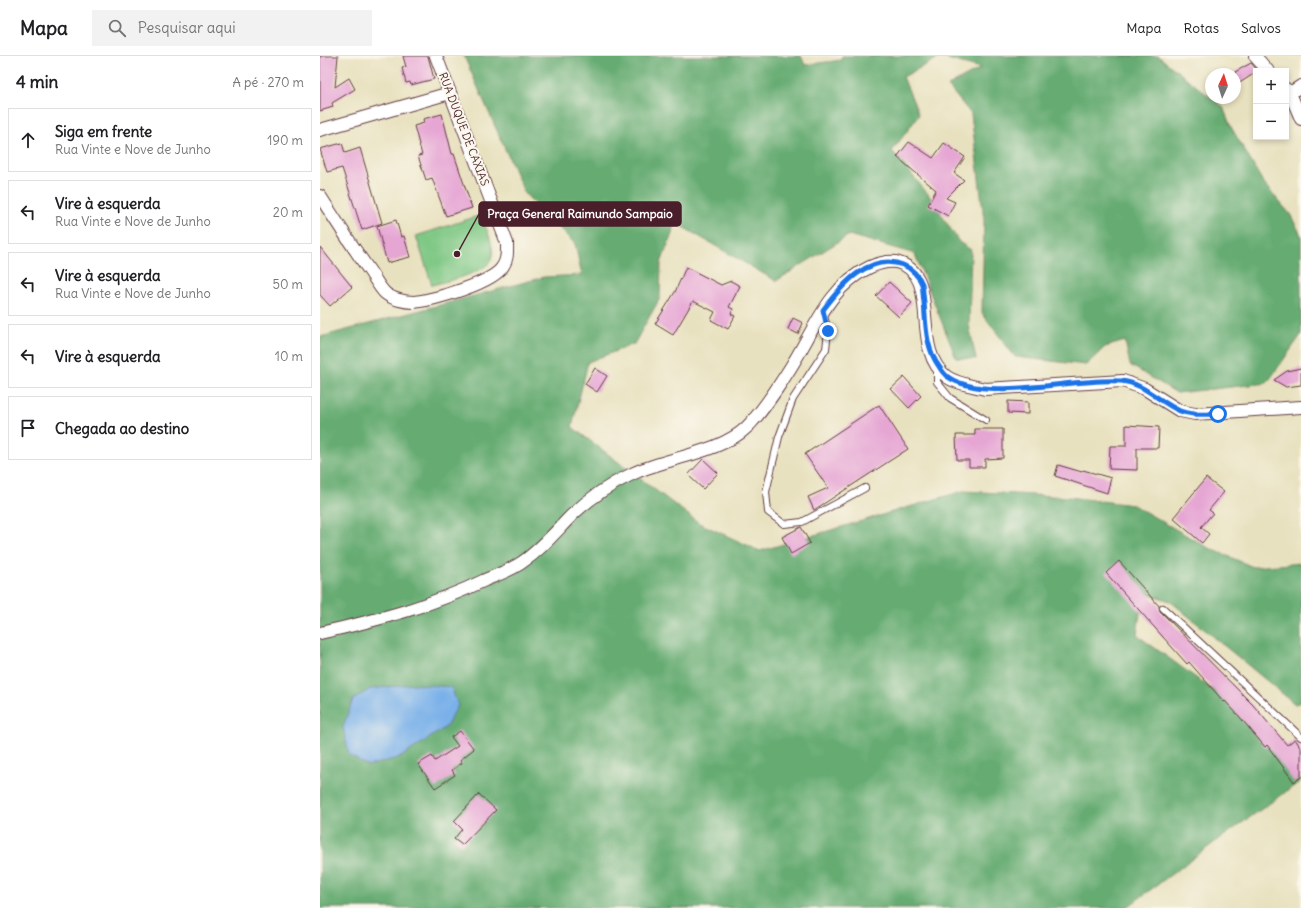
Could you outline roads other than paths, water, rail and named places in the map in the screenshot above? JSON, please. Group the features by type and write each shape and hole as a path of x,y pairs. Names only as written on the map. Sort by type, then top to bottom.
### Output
{"street":[{"name":"RUA DUQUE DE CAXIAS","path":"320,196 348,241 385,292 398,300 413,302 440,296 494,276 503,267 508,255 507,243 436,56"},
{"path":"1255,56 1265,68"},
{"path":"1289,91 1301,86"},
{"path":"320,130 450,93"},
{"path":"1289,93 1301,119"},
{"path":"320,633 388,618 462,591 514,567 520,564 553,537 574,514 600,492 632,473 714,447 745,429 789,369 823,310 840,288 857,273 881,262 895,262 907,267 916,274 922,284 926,338 932,358 947,377 985,389 1122,381 1145,389 1180,411 1195,414 1301,407"}],"lane":[{"path":"823,310 828,331 826,349 793,399 779,436 766,492 768,512 784,524 802,522 865,488"},
{"path":"937,364 937,382 950,398 986,420"},
{"path":"1163,608 1301,737"}],"water":[{"path":"413,684 451,687 458,705 446,727 401,757 368,766 349,755 343,727 353,700 370,689"}],"place":[{"name":"Praça General Raimundo Sampaio","path":"457,254"}]}
